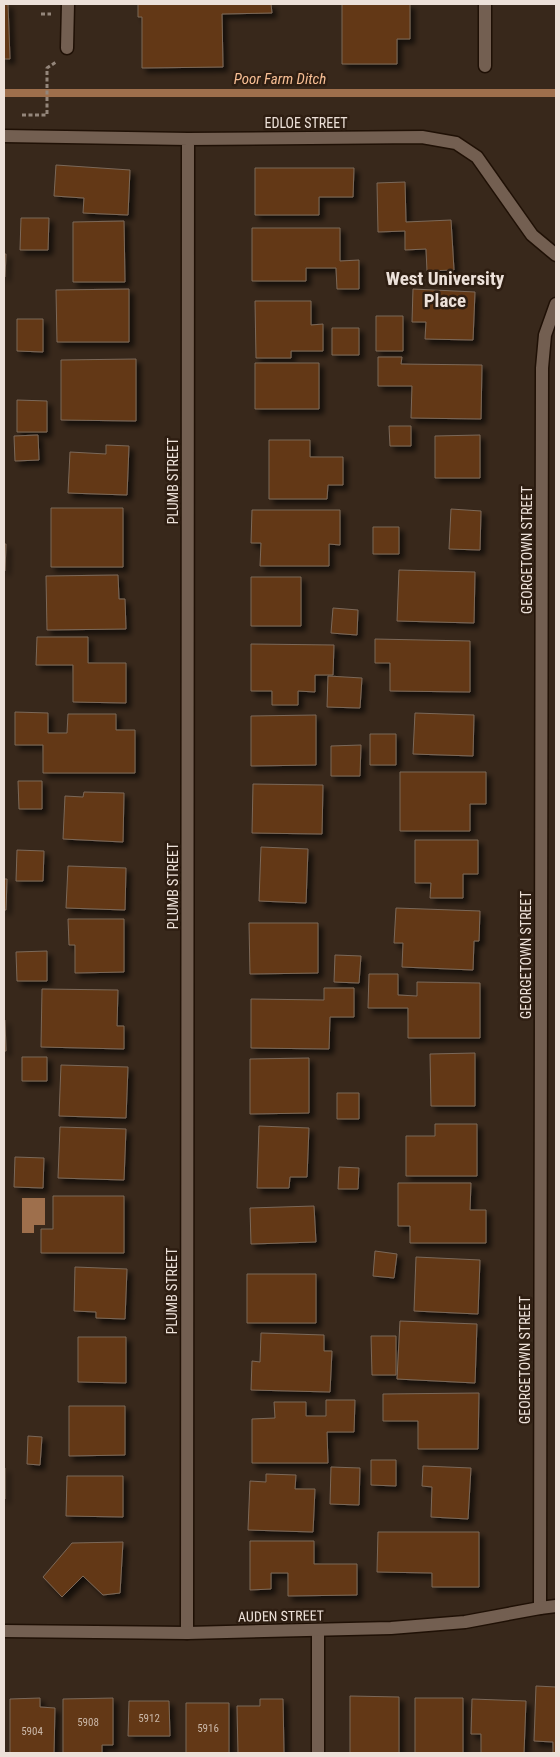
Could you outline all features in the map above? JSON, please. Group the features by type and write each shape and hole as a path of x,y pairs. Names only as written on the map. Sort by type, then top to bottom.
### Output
{"street":[{"path":"67,48 68,4"},
{"path":"485,4 485,66"},
{"name":"EDLOE STREET","path":"4,136 188,139 422,138 456,143 477,157 532,235 556,255"},
{"name":"PLUMB STREET","path":"187,1633 188,139"},
{"name":"GEORGETOWN STREET","path":"540,1608 542,368 545,335 556,304"},
{"name":"AUDEN STREET","path":"4,1632 187,1633 391,1628 465,1622 556,1606"},
{"path":"318,1631 318,1753"}],"path":[{"path":"21,124 21,115 46,114 47,78"}],"shaded area":[{"path":"22,1198 45,1198 45,1225 34,1225 34,1233 22,1233"}],"building":[{"path":"4,4 8,4 10,59 4,59"},
{"path":"138,4 271,4 272,13 222,14 223,67 142,68 142,17 138,17"},
{"path":"342,4 410,4 410,39 397,39 397,64 342,64"},
{"path":"56,165 130,170 128,215 83,213 84,198 54,196"},
{"path":"255,168 354,168 353,197 319,197 319,215 255,215"},
{"path":"405,182 406,222 451,220 454,270 427,271 426,249 405,250 405,231 378,232 377,183"},
{"path":"21,218 49,218 48,250 20,250"},
{"path":"124,221 125,282 73,282 73,222"},
{"path":"252,228 340,228 340,261 359,260 359,289 337,289 336,268 306,268 306,281 252,281"},
{"path":"4,254 6,254 5,277 4,277"},
{"path":"129,289 129,342 57,342 56,290"},
{"path":"413,289 475,292 473,340 425,339 426,322 412,322"},
{"path":"255,301 311,301 311,325 323,324 323,351 291,351 291,358 256,358"},
{"path":"376,316 403,316 403,351 376,351"},
{"path":"17,319 43,319 43,352 17,351"},
{"path":"332,328 359,328 359,355 332,355"},
{"path":"378,357 402,357 401,364 482,365 481,419 411,418 412,386 378,386"},
{"path":"136,359 136,421 61,420 61,360"},
{"path":"255,363 319,363 319,409 255,409"},
{"path":"17,400 47,401 47,432 17,432"},
{"path":"389,426 411,426 411,446 390,446"},
{"path":"38,435 39,460 15,461 14,436"},
{"path":"480,435 480,478 435,478 435,436"},
{"path":"269,440 310,440 310,457 343,457 343,485 328,485 327,499 269,499"},
{"path":"106,445 129,446 127,495 68,493 70,452 106,454"},
{"path":"51,508 123,508 123,567 51,567"},
{"path":"451,509 481,511 480,550 449,549"},
{"path":"252,510 340,510 340,545 329,544 329,566 260,566 261,543 251,543"},
{"path":"373,527 399,527 399,554 373,554"},
{"path":"4,544 6,544 5,571 4,570"},
{"path":"399,570 475,572 474,623 397,621"},
{"path":"118,575 119,599 125,599 126,629 47,630 46,576"},
{"path":"251,577 301,577 301,626 251,626"},
{"path":"333,608 358,610 357,635 331,633"},
{"path":"37,637 88,637 88,663 126,663 126,703 73,702 73,665 36,665"},
{"path":"375,639 470,641 470,692 390,691 390,663 375,663"},
{"path":"251,644 334,645 333,675 315,675 315,692 298,691 298,705 272,705 272,691 251,691"},
{"path":"328,676 362,678 360,708 327,707"},
{"path":"15,712 48,713 48,733 67,733 68,714 116,714 116,730 135,730 135,773 43,773 43,745 15,745"},
{"path":"415,713 474,715 473,756 413,754"},
{"path":"316,715 316,765 251,766 251,716"},
{"path":"370,734 396,734 396,765 370,765"},
{"path":"361,745 360,776 331,776 331,746"},
{"path":"400,772 486,772 486,804 470,804 470,831 400,831"},
{"path":"18,781 42,781 42,809 19,809"},
{"path":"253,784 323,785 322,834 252,833"},
{"path":"84,792 124,793 123,842 63,839 65,796 83,797"},
{"path":"415,840 478,840 478,874 463,874 463,898 430,898 431,883 415,883"},
{"path":"261,847 308,849 306,903 259,901"},
{"path":"17,850 44,851 43,881 16,881"},
{"path":"68,866 126,868 125,910 66,908"},
{"path":"4,879 7,879 6,910 4,910"},
{"path":"396,908 480,911 479,941 474,941 473,970 402,967 403,943 394,943"},
{"path":"68,919 124,919 124,972 75,973 75,945 69,945"},
{"path":"249,923 318,923 318,973 250,974"},
{"path":"47,951 47,981 17,981 16,952"},
{"path":"335,955 361,956 359,983 334,982"},
{"path":"369,974 398,974 398,995 417,996 417,982 480,983 480,1038 408,1038 408,1008 368,1008"},
{"path":"324,988 354,988 354,1017 330,1017 329,1049 251,1048 251,999 324,1000"},
{"path":"42,989 118,990 117,1026 124,1026 124,1049 41,1047"},
{"path":"5,1020 6,1051 4,1051"},
{"path":"475,1053 475,1106 431,1106 430,1054"},
{"path":"22,1057 47,1057 47,1081 22,1081"},
{"path":"309,1058 309,1113 250,1114 250,1059"},
{"path":"61,1065 128,1067 126,1118 59,1116"},
{"path":"337,1093 359,1093 359,1119 337,1119"},
{"path":"435,1124 477,1124 477,1176 406,1176 406,1136 435,1136"},
{"path":"259,1126 309,1128 307,1177 290,1177 289,1188 257,1188"},
{"path":"60,1127 126,1129 124,1180 58,1178"},
{"path":"15,1157 44,1158 43,1188 14,1187"},
{"path":"339,1167 359,1168 358,1189 338,1189"},
{"path":"398,1183 471,1183 470,1210 486,1210 486,1243 410,1243 410,1226 398,1226"},
{"path":"53,1196 124,1196 124,1253 41,1253 41,1229 53,1229"},
{"path":"314,1206 316,1242 251,1244 250,1208"},
{"path":"375,1251 397,1254 394,1278 373,1276"},
{"path":"416,1257 480,1260 478,1314 414,1311"},
{"path":"75,1267 127,1269 125,1319 96,1318 96,1312 74,1311"},
{"path":"247,1274 316,1274 316,1323 247,1323"},
{"path":"400,1321 477,1324 475,1383 397,1379"},
{"path":"261,1333 324,1335 324,1351 332,1351 330,1392 251,1390 252,1361 260,1362"},
{"path":"371,1336 396,1336 396,1375 372,1375"},
{"path":"78,1337 126,1337 126,1383 78,1382"},
{"path":"479,1393 478,1449 418,1449 418,1421 383,1421 383,1394"},
{"path":"326,1400 355,1400 354,1432 327,1432 328,1463 252,1463 252,1419 275,1418 274,1402 306,1402 306,1416 326,1416"},
{"path":"69,1406 125,1406 125,1455 69,1456"},
{"path":"28,1436 42,1437 40,1465 27,1464"},
{"path":"371,1460 396,1460 396,1486 371,1485"},
{"path":"423,1466 471,1468 468,1519 431,1517 432,1487 422,1486"},
{"path":"331,1467 360,1468 359,1505 330,1504"},
{"path":"5,1468 5,1499 4,1499"},
{"path":"266,1474 296,1475 295,1489 315,1489 313,1532 248,1530 250,1481 266,1482"},
{"path":"67,1476 123,1476 123,1517 66,1516"},
{"path":"378,1532 479,1532 479,1587 432,1587 432,1573 377,1572"},
{"path":"250,1541 314,1541 314,1564 357,1564 357,1595 288,1596 288,1573 271,1573 271,1589 250,1590"},
{"path":"123,1542 120,1593 103,1595 83,1576 62,1597 43,1577 72,1543"},
{"path":"536,1686 556,1687 556,1753 553,1753 553,1742 534,1741"},
{"path":"350,1696 399,1697 399,1753 350,1753"},
{"path":"40,1698 40,1707 55,1708 54,1753 10,1753 10,1699"},
{"path":"113,1698 113,1745 102,1745 102,1753 63,1753 63,1699"},
{"path":"415,1698 463,1698 463,1753 415,1753"},
{"path":"260,1699 283,1699 284,1753 238,1753 237,1706 260,1706"},
{"path":"472,1699 526,1701 524,1753 481,1753 481,1734 471,1734"},
{"path":"129,1701 169,1701 170,1736 128,1736"},
{"path":"186,1703 229,1703 229,1753 186,1753"}],"waterway":[{"name":"Poor Farm Ditch","path":"4,93 556,93"}],"district":[{"name":"West University Place","path":"445,289"}]}
